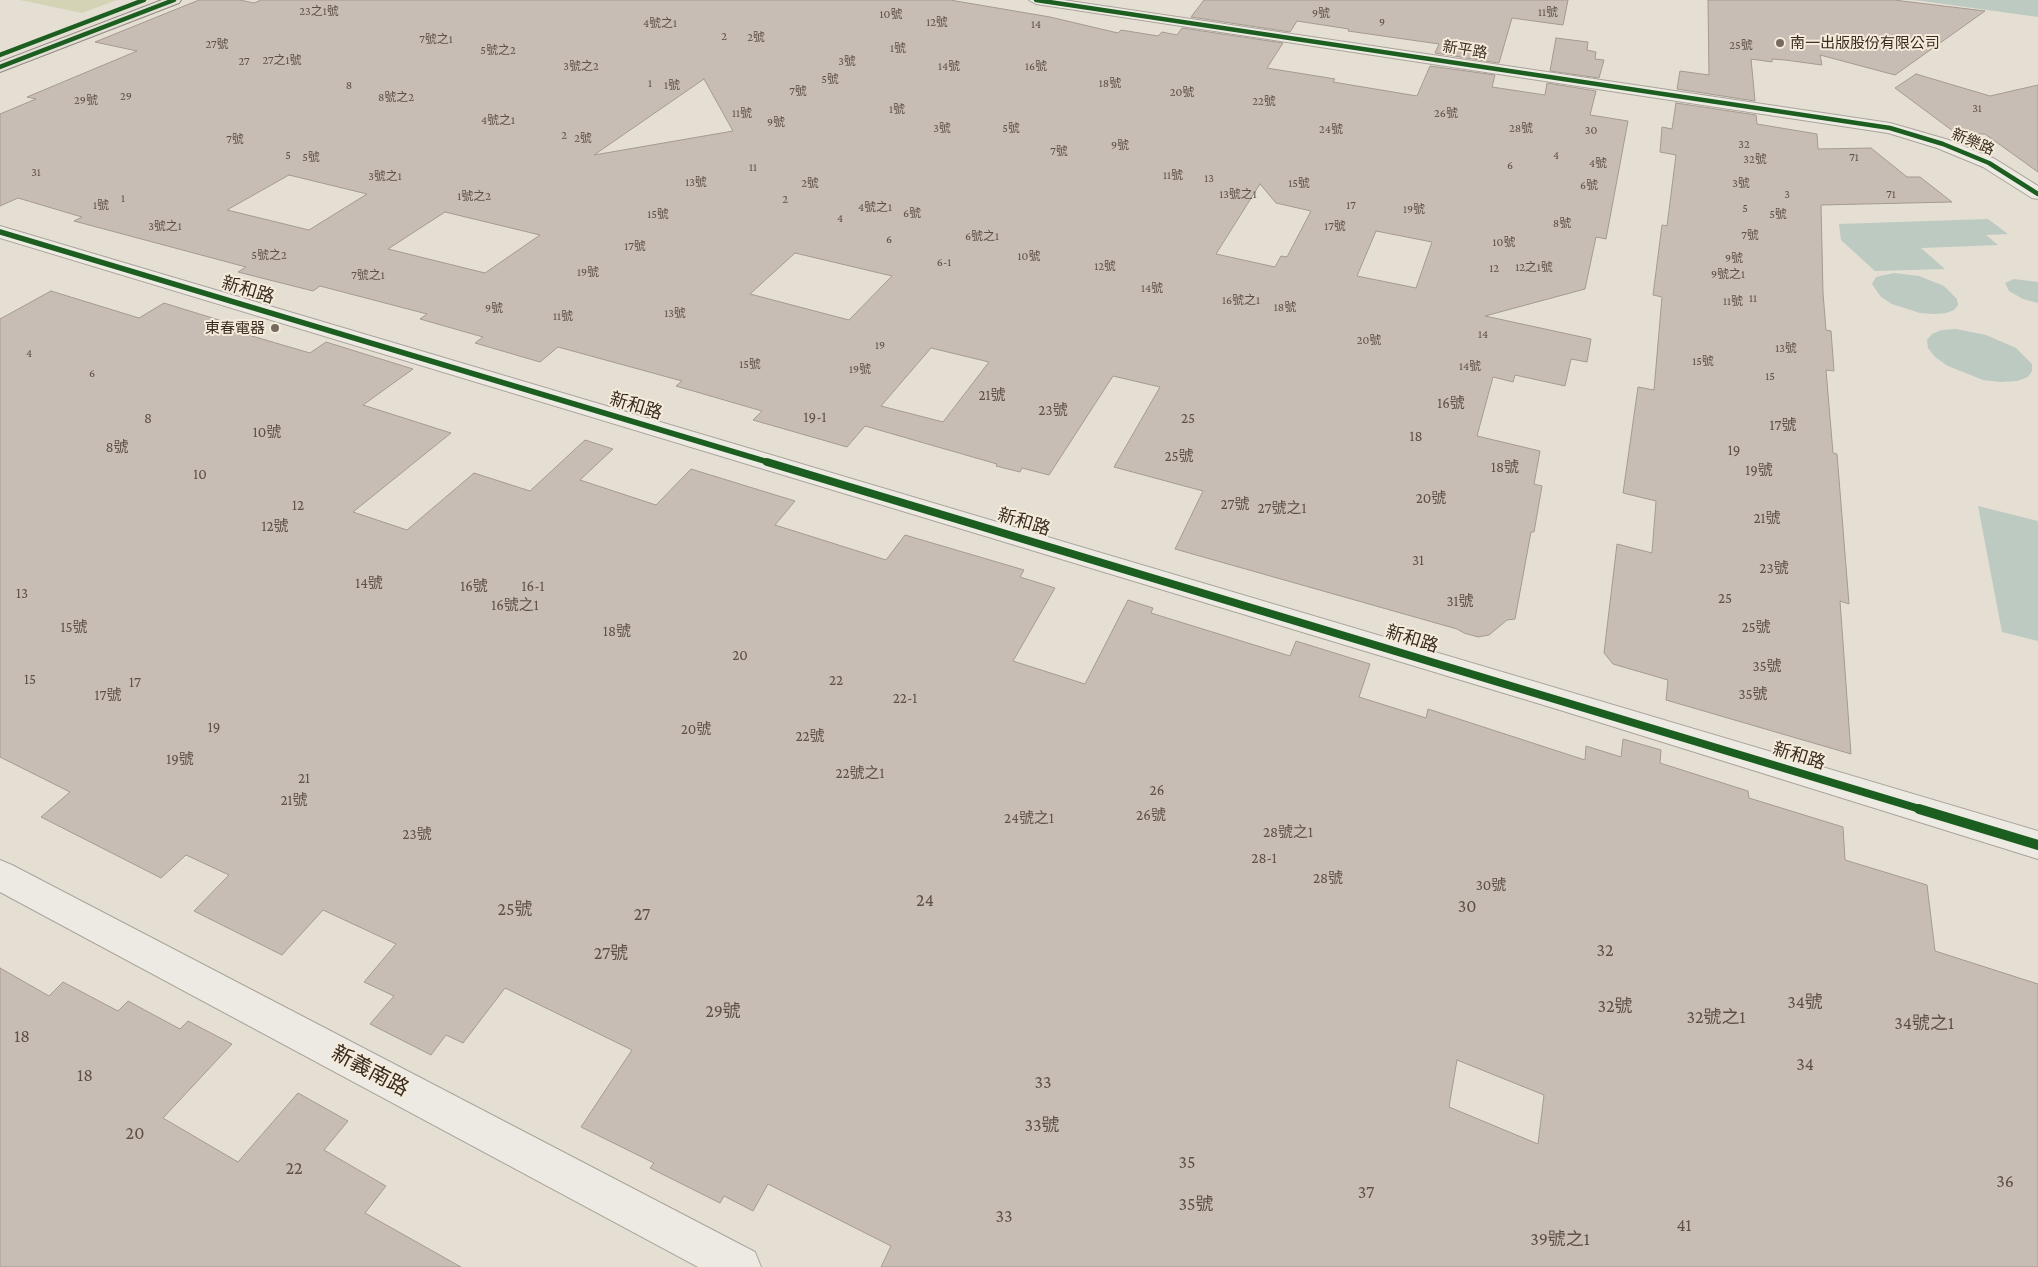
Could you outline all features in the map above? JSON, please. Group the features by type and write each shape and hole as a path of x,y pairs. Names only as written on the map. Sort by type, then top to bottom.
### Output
{"main road":[{"path":"0,55 144,0"},
{"path":"0,67 174,0"}],"street":[{"name":"新平路","path":"1036,0 1890,128"},
{"name":"新樂路","path":"1890,128 1943,144 1989,163 2038,194"},
{"name":"新和路","path":"0,232 1503,682 2038,845"},
{"name":"新義南路","path":"0,875 740,1267"}],"shaded area":[{"path":"20,0 117,0 82,13"},
{"path":"1910,0 2038,0 2038,17 1922,1"},
{"path":"1988,219 2008,234 1986,235 1998,245 1921,248 1945,269 1875,271 1841,240 1839,224"},
{"path":"1894,273 1919,276 1944,286 1957,299 1958,305 1954,310 1946,313 1934,314 1920,313 1892,304 1881,297 1872,284 1876,277"},
{"path":"2014,279 2038,282 2038,303 2023,299 2009,291 2005,283"},
{"path":"1956,329 1986,335 2016,348 2032,364 2032,371 2028,377 2017,381 2001,382 1983,380 1948,366 1935,357 1928,348 1927,340 1932,334 1942,330"},
{"path":"1978,506 2038,521 2038,641 2002,632"}],"building":[{"path":"199,0 240,0 254,3 261,0 950,0 1050,17 1118,33 1121,30 1158,36 1162,32 1177,35 1182,28 1283,43 1267,68 1335,79 1333,82 1417,96 1430,66 1495,75 1492,87 1545,95 1547,83 1596,91 1590,115 1628,121 1606,239 1596,237 1585,289 1485,316 1591,339 1587,362 1571,359 1565,386 1515,375 1513,382 1493,377 1477,436 1540,451 1534,484 1542,486 1534,532 1531,532 1515,619 1507,620 1489,635 1478,637 1457,629 1175,549 1203,491 1114,467 1160,387 1113,376 1049,475 1022,468 1020,472 996,466 997,464 865,426 847,447 753,420 762,411 676,386 682,381 558,347 540,362 475,343 483,337 420,319 427,314 320,286 313,291 238,272 246,267 74,221 82,217 18,198 0,206 0,114 36,99 27,97 137,51 95,42","holes":["704,79 733,131 594,155","289,175 367,194 309,230 227,210","1260,184 1276,203 1311,211 1287,257 1281,256 1275,267 1216,254","445,212 540,235 485,273 388,249","1376,231 1432,242 1416,288 1357,276","795,253 892,276 849,320 750,294","931,348 989,362 943,422 881,406"]},
{"path":"1204,0 1568,0 1563,25 1512,18 1499,63 1435,53 1439,44 1348,31 1349,29 1297,21 1290,32 1191,17"},
{"name":"南一出版股份有限公司","path":"1708,0 1894,0 1985,11 1895,75 1820,55 1822,65 1785,60 1772,59 1772,62 1751,59 1755,101 1677,89 1680,71 1709,75"},
{"path":"1556,38 1588,42 1587,50 1596,52 1595,59 1604,60 1599,78 1550,71"},
{"path":"1916,74 1990,96 2038,85 2038,172 1985,134 1957,134 1895,88"},
{"path":"1676,103 1756,115 1757,124 1817,134 1818,149 1871,148 1907,177 1920,177 1952,202 1821,205 1823,293 1826,330 1831,331 1834,371 1826,370 1833,453 1837,454 1849,604 1840,601 1851,754 1666,700 1668,680 1613,664 1604,653 1617,544 1652,553 1656,501 1623,493 1638,387 1654,390 1662,297 1653,295 1662,225 1667,226 1676,155 1660,152 1662,127 1672,129"},
{"path":"51,291 139,318 164,303 235,325 228,329 310,353 326,342 413,369 363,405 451,433 353,512 407,530 474,473 530,491 585,440 613,449 580,480 656,505 691,469 795,501 775,525 886,560 905,535 1024,570 1020,577 1055,588 1013,661 1085,684 1128,600 1153,608 1151,613 1290,656 1296,641 1370,664 1359,697 1426,718 1428,709 1585,760 1586,746 1621,757 1623,739 1661,750 1660,763 1748,791 1749,798 1843,827 1845,860 1927,885 1935,951 2038,984 2038,1267 881,1267 891,1246 768,1184 753,1211 724,1196 720,1203 650,1168 654,1163 581,1127 632,1050 505,988 463,1043 446,1035 431,1055 370,1024 394,996 364,982 396,944 323,910 282,955 194,911 229,875 186,855 161,878 41,817 70,792 0,757 0,319","holes":["1457,1060 1544,1095 1538,1144 1449,1107"]},
{"path":"0,968 49,996 63,982 118,1011 128,1001 180,1029 188,1021 232,1044 163,1118 238,1162 298,1093 348,1121 324,1150 386,1186 365,1213 461,1267 0,1267"}],"cycle path":[{"path":"0,55 144,0"},
{"path":"0,67 174,0"},
{"path":"1036,0 1890,128 1943,144 1989,163 2038,194"},
{"path":"0,232 1560,699 2038,845"}],"place":[{"name":"南一出版股份有限公司","path":"1780,43"},
{"name":"東春電器","path":"275,328"}]}
